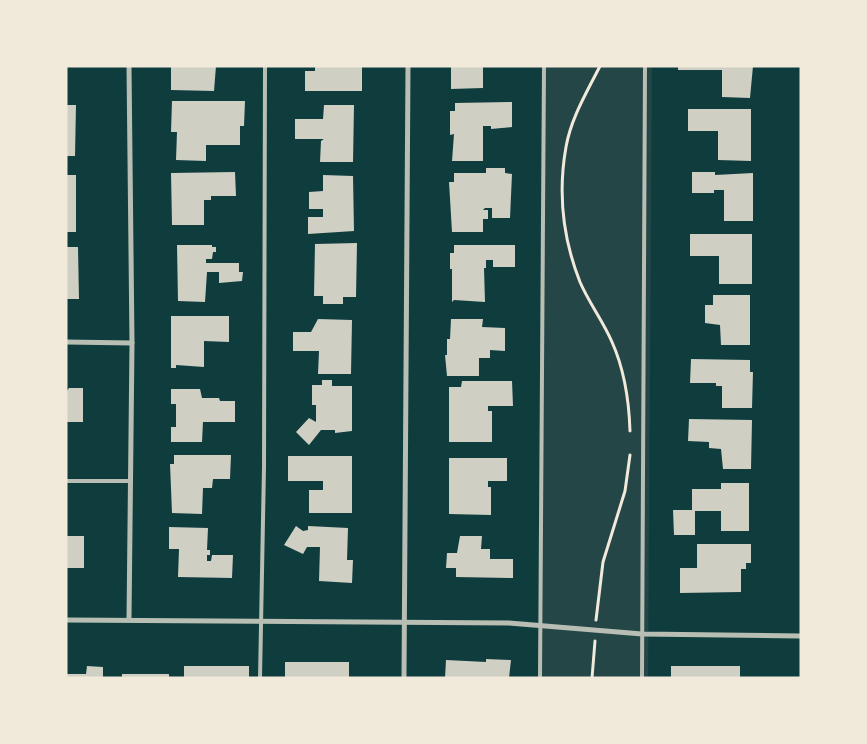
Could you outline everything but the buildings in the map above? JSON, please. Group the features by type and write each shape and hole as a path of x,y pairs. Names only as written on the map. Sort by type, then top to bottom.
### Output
{"street":[{"path":"129,66 132,343 129,619"},
{"path":"404,678 408,66"},
{"path":"66,342 132,343"},
{"path":"66,620 405,621 540,626 595,632 642,634 801,636"}],"lane":[{"path":"260,678 264,467 265,66"},
{"path":"540,678 544,66"},
{"path":"642,678 645,66"},
{"path":"66,480 131,481"}],"path":[{"path":"600,66 577,113 566,146 563,183 564,220 570,253 581,283 612,342 622,369 628,396 630,440"},
{"path":"592,678 603,562 625,491 631,449"}],"shaded area":[{"path":"544,66 652,66 648,678 540,678"}]}
